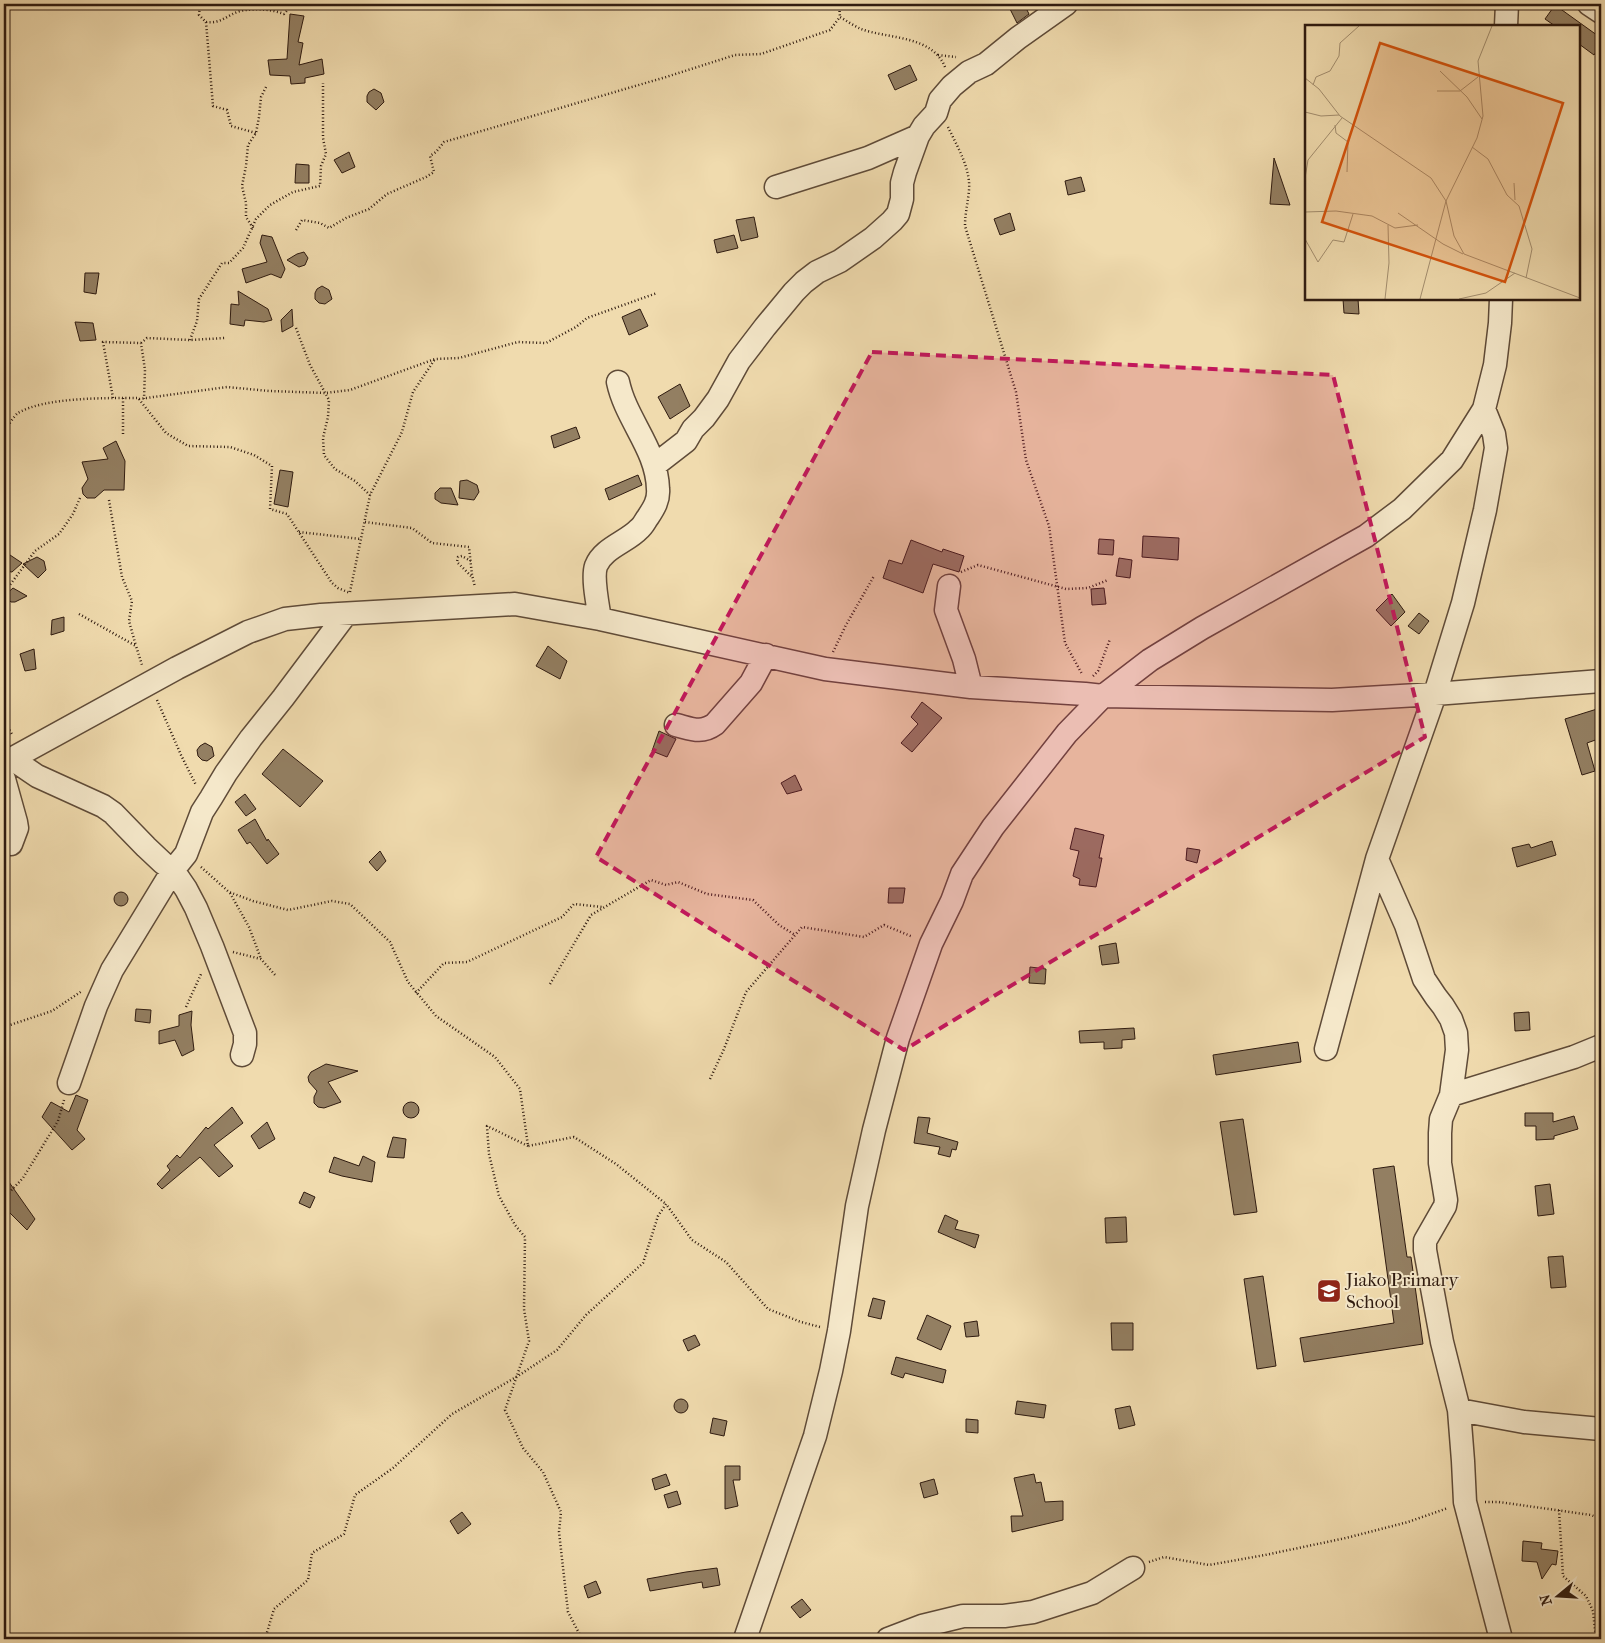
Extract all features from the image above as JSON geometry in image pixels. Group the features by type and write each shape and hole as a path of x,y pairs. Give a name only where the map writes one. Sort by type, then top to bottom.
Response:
{"street":[{"path":"656,465 686,441 692,429 704,418 718,398 739,361 794,292 817,272 847,256 873,238 898,214 902,199 902,183 918,136 936,113 940,100 952,86 969,72 986,64 1066,4"},
{"path":"1506,25 1507,4"},
{"path":"1589,4 1601,12"},
{"path":"776,187 868,158 918,136"},
{"path":"745,1639 815,1436 839,1331 857,1206 874,1130 898,1038 931,944 952,902 962,874 993,827 1067,733 1092,691 1150,660 1202,628 1366,536 1402,509 1452,460 1484,409 1495,365 1501,300"},
{"path":"600,619 595,569 599,560 639,530 655,507 658,489 656,465 622,398 618,382"},
{"path":"1326,1049 1377,859 1435,694 1463,604 1496,448 1494,434 1484,409"},
{"path":"949,586 946,610 964,659 971,687"},
{"path":"6,767 149,683 248,632 285,619 348,603 480,606 515,604 600,619 668,636 766,655 825,669 971,687 1332,700 1601,681"},
{"path":"69,1083 96,1006 112,970 180,862 202,812 226,773 283,698 348,603"},
{"path":"676,725 701,731 715,724 751,683 766,655"},
{"path":"6,767 16,822 16,828 10,844"},
{"path":"6,767 37,776 103,806 157,858 180,862"},
{"path":"1377,859 1406,925 1424,979 1451,1019 1456,1033 1457,1050 1451,1095 1440,1126 1440,1162 1446,1200 1445,1206 1425,1242 1425,1250 1442,1342 1459,1410 1465,1502 1501,1639"},
{"path":"180,862 186,889 212,946 246,1038 242,1056"},
{"path":"1451,1095 1574,1057 1601,1046"},
{"path":"1459,1410 1524,1422 1601,1430"},
{"path":"888,1639 922,1626 963,1616 1004,1616 1033,1612 1092,1593 1133,1568"}],"path":[{"path":"200,4 199,15 206,22 216,23 240,11 273,10 284,14 293,4"},
{"path":"296,230 302,220 320,223 330,228 346,218 369,209 387,194 426,177 434,172 430,156 444,142 736,54 762,54 830,30 840,17 839,4"},
{"path":"840,17 859,28 894,36 924,46 938,55 944,64 952,86"},
{"path":"206,22 213,106 226,110 231,126 256,133"},
{"path":"190,340 197,321 199,299 222,263 229,263 242,248 256,219 270,205 293,192 320,186 321,166 326,154 323,138 323,83"},
{"path":"253,228 246,217 246,203 242,186 248,146 256,133 261,97 267,85"},
{"path":"936,113 947,125 967,171 970,190 965,212 965,226 1016,392 1026,460 1049,526 1065,643 1092,691"},
{"path":"4,432 17,414 40,404 94,398 144,399 227,387 325,393 350,390 435,359 459,358 518,342 546,343 576,327 587,318 657,293"},
{"path":"296,328 310,365 329,400 328,417 323,438 324,455 335,469 355,481 370,495"},
{"path":"113,398 104,342 141,343 147,338 190,340 225,338"},
{"path":"141,343 145,370 144,399"},
{"path":"348,603 370,495 402,432 413,392 435,359"},
{"path":"123,398 123,434"},
{"path":"139,399 166,433 188,446 230,447 254,455 272,466 270,509 287,514 332,583 338,588 348,603"},
{"path":"4,592 35,551 59,534 73,514 80,498"},
{"path":"109,500 122,578 132,600 129,621 136,646 149,683 194,784 211,798"},
{"path":"364,522 412,528 432,543 469,547 472,577 480,606"},
{"path":"299,532 361,539"},
{"path":"471,561 462,556 458,557 457,562 472,577"},
{"path":"949,586 959,573 978,564 1066,589 1088,588 1108,580"},
{"path":"825,669 846,625 874,576"},
{"path":"79,614 136,646"},
{"path":"1092,691 1110,639"},
{"path":"180,862 229,892 253,901 288,910 332,901 350,904 390,942 408,982 436,1016 495,1057 520,1089 528,1146"},
{"path":"550,984 591,915 651,880 666,885 678,882 707,894 753,900 779,925 795,935"},
{"path":"229,892 249,927 261,959 276,976"},
{"path":"416,993 444,963 467,962 562,917 574,904 603,907"},
{"path":"710,1078 724,1049 746,992 802,927 864,937 884,925 931,944"},
{"path":"212,946 261,959"},
{"path":"186,1007 204,967"},
{"path":"4,1027 52,1011 82,991"},
{"path":"4,1198 23,1178 58,1121 69,1083"},
{"path":"582,1639 568,1612 559,1532 561,1512 543,1472 523,1448 505,1410 529,1341 524,1309 525,1237 515,1225 499,1196 489,1154 487,1126 528,1146 574,1137 616,1164 666,1204 692,1240 726,1262 768,1310 801,1322 839,1331"},
{"path":"264,1639 274,1609 308,1580 312,1553 344,1534 355,1495 393,1468 452,1414 518,1376 557,1350 586,1315 644,1263 658,1216 666,1204"},
{"path":"1133,1568 1164,1557 1209,1565 1266,1555 1346,1538 1408,1522 1465,1502 1499,1502 1591,1515 1601,1520"},
{"path":"1559,1510 1563,1576 1586,1596 1593,1611 1596,1639"},
{"path":"4,1572 6,1639"}],"highlighted area":[{"path":"872,352 1333,375 1425,737 904,1050 596,857"}],"building":[{"path":"1024,4 1029,14 1017,23 1009,7"},
{"path":"1555,5 1601,38 1601,45 1594,55 1580,45 1580,25 1554,25 1545,19"},
{"path":"290,14 304,16 298,42 303,43 299,65 322,59 324,74 305,78 305,83 291,84 290,76 270,75 268,60 287,59"},
{"path":"910,65 917,80 895,90 888,75"},
{"path":"374,89 381,93 384,102 376,110 367,102 369,92"},
{"path":"349,152 355,167 342,173 334,160"},
{"path":"1274,158 1290,205 1270,204"},
{"path":"296,164 309,165 309,183 295,183"},
{"path":"1081,177 1085,191 1068,195 1065,181"},
{"path":"1010,213 1015,230 1000,235 994,219"},
{"path":"754,217 758,237 741,241 736,220"},
{"path":"262,235 272,237 285,269 281,278 271,274 246,283 242,269 267,262 260,243"},
{"path":"734,235 738,248 717,253 714,240"},
{"path":"304,252 308,258 305,265 299,267 287,260 297,254"},
{"path":"85,273 99,273 96,294 84,292"},
{"path":"322,286 329,290 332,299 325,304 319,303 315,299 317,289"},
{"path":"238,291 268,309 272,320 264,322 245,320 244,326 230,324 231,304 239,305"},
{"path":"1343,300 1358,300 1359,314 1344,313"},
{"path":"292,309 293,326 282,332 281,320"},
{"path":"640,309 648,326 629,335 622,317"},
{"path":"75,322 93,323 96,340 80,341"},
{"path":"680,384 690,406 670,419 658,397"},
{"path":"576,427 580,438 554,448 551,436"},
{"path":"116,441 125,461 124,490 104,490 95,498 87,498 83,494 82,488 88,479 82,462 108,459 103,448"},
{"path":"280,470 293,472 288,507 274,504"},
{"path":"638,475 642,485 609,500 605,489"},
{"path":"467,480 477,485 479,492 474,500 459,498 460,481"},
{"path":"440,488 451,488 458,505 441,503 435,499 435,493"},
{"path":"1143,536 1179,538 1178,560 1142,557"},
{"path":"1099,539 1114,540 1113,555 1098,554"},
{"path":"911,540 942,552 943,549 964,556 959,572 933,564 923,593 883,578 889,560 902,564"},
{"path":"4,551 22,563 12,572 4,571"},
{"path":"37,557 44,561 46,570 38,578 23,564"},
{"path":"1119,558 1132,560 1130,578 1116,576"},
{"path":"13,588 27,596 11,602 4,596"},
{"path":"1104,588 1106,604 1092,605 1091,589"},
{"path":"1392,594 1405,612 1391,626 1376,610"},
{"path":"1419,613 1429,621 1419,634 1408,626"},
{"path":"64,617 64,631 51,635 52,620"},
{"path":"548,646 567,661 560,679 536,666"},
{"path":"34,649 36,669 25,671 20,654"},
{"path":"922,702 942,718 912,752 901,743 918,724 911,717"},
{"path":"1597,709 1601,725 1601,738 1587,743 1595,771 1582,775 1565,719"},
{"path":"659,731 676,739 667,757 652,751"},
{"path":"205,743 212,747 214,756 207,761 202,760 198,756 197,750"},
{"path":"283,749 323,781 300,807 262,774"},
{"path":"795,775 802,790 787,794 781,783"},
{"path":"245,794 256,809 246,816 235,802"},
{"path":"255,819 267,841 268,839 279,854 267,864 250,842 247,844 238,830"},
{"path":"1075,828 1104,835 1099,858 1102,858 1096,887 1079,885 1080,879 1073,876 1079,851 1070,849"},
{"path":"1552,841 1556,855 1517,867 1512,848 1529,844 1531,848"},
{"path":"1187,848 1200,850 1197,863 1186,860"},
{"path":"380,851 386,861 377,871 369,862"},
{"path":"889,888 905,888 903,903 888,903"},
{"path":"121,892 126,894 128,899 126,904 121,906 116,904 114,899 116,894"},
{"path":"1116,943 1119,963 1102,965 1099,946"},
{"path":"1030,967 1046,969 1045,984 1029,983"},
{"path":"136,1009 151,1010 150,1023 135,1021"},
{"path":"192,1011 191,1025 194,1050 182,1056 175,1040 159,1044 159,1031 179,1026 179,1015"},
{"path":"1529,1012 1530,1030 1515,1031 1514,1013"},
{"path":"1134,1028 1135,1039 1122,1040 1122,1048 1104,1049 1104,1042 1080,1043 1079,1031"},
{"path":"1298,1042 1301,1062 1216,1075 1213,1055"},
{"path":"326,1064 358,1071 328,1082 341,1102 324,1108 318,1107 314,1103 317,1091 309,1082 308,1077 311,1072"},
{"path":"76,1095 88,1100 77,1130 85,1139 72,1150 42,1117 51,1102 69,1112"},
{"path":"408,1102 414,1102 419,1107 417,1116 408,1118 403,1113 403,1107"},
{"path":"232,1107 243,1123 214,1145 233,1166 219,1177 200,1157 162,1189 157,1184 170,1170 167,1166 177,1155 180,1158 206,1127 208,1129"},
{"path":"1525,1113 1553,1113 1553,1122 1574,1116 1578,1129 1554,1136 1554,1139 1536,1140 1536,1126 1525,1126"},
{"path":"918,1117 930,1118 927,1133 958,1142 956,1150 952,1149 950,1157 938,1154 940,1147 914,1143"},
{"path":"1243,1119 1257,1212 1234,1215 1220,1122"},
{"path":"267,1122 275,1139 259,1149 251,1136"},
{"path":"393,1137 406,1139 404,1158 387,1157"},
{"path":"363,1156 375,1162 372,1182 329,1172 334,1157 359,1166"},
{"path":"1394,1166 1407,1257 1411,1257 1423,1344 1304,1362 1300,1338 1394,1323 1373,1169"},
{"path":"4,1175 35,1219 27,1230 4,1207"},
{"path":"1550,1184 1554,1214 1538,1216 1535,1186"},
{"path":"304,1192 315,1197 310,1208 299,1203"},
{"path":"945,1215 958,1221 955,1229 979,1235 975,1248 938,1232"},
{"path":"1126,1217 1127,1242 1106,1243 1105,1218"},
{"path":"1563,1256 1566,1287 1551,1288 1548,1257"},
{"path":"1263,1276 1276,1366 1257,1369 1244,1279"},
{"path":"873,1298 885,1301 881,1319 868,1316"},
{"path":"927,1315 951,1326 941,1350 917,1339"},
{"path":"977,1321 979,1336 966,1337 964,1323"},
{"path":"1111,1323 1133,1323 1133,1350 1112,1350"},
{"path":"695,1335 700,1345 688,1351 683,1340"},
{"path":"896,1357 946,1370 943,1383 905,1373 903,1378 891,1374"},
{"path":"678,1399 684,1399 688,1406 684,1413 678,1413 674,1409 674,1403"},
{"path":"1017,1401 1046,1405 1044,1418 1015,1414"},
{"path":"1130,1406 1135,1425 1119,1429 1115,1409"},
{"path":"713,1418 727,1421 724,1436 710,1433"},
{"path":"966,1419 978,1420 978,1433 966,1432"},
{"path":"725,1466 740,1466 740,1480 733,1480 738,1506 725,1509"},
{"path":"666,1474 670,1485 655,1490 652,1479"},
{"path":"1034,1474 1036,1483 1041,1482 1045,1502 1063,1501 1063,1520 1012,1532 1011,1516 1023,1516 1014,1478"},
{"path":"934,1479 938,1494 924,1498 920,1483"},
{"path":"677,1491 681,1504 668,1508 664,1495"},
{"path":"462,1512 471,1524 458,1534 450,1521"},
{"path":"1523,1541 1542,1543 1541,1549 1558,1551 1556,1565 1552,1564 1542,1579 1537,1562 1522,1561"},
{"path":"717,1568 720,1585 703,1588 702,1582 650,1591 647,1579 686,1572"},
{"path":"596,1581 601,1593 588,1598 584,1586"},
{"path":"802,1599 811,1610 800,1618 791,1607"}],"place":[{"name":"Jiako Primary School","path":"1329,1291"}]}
